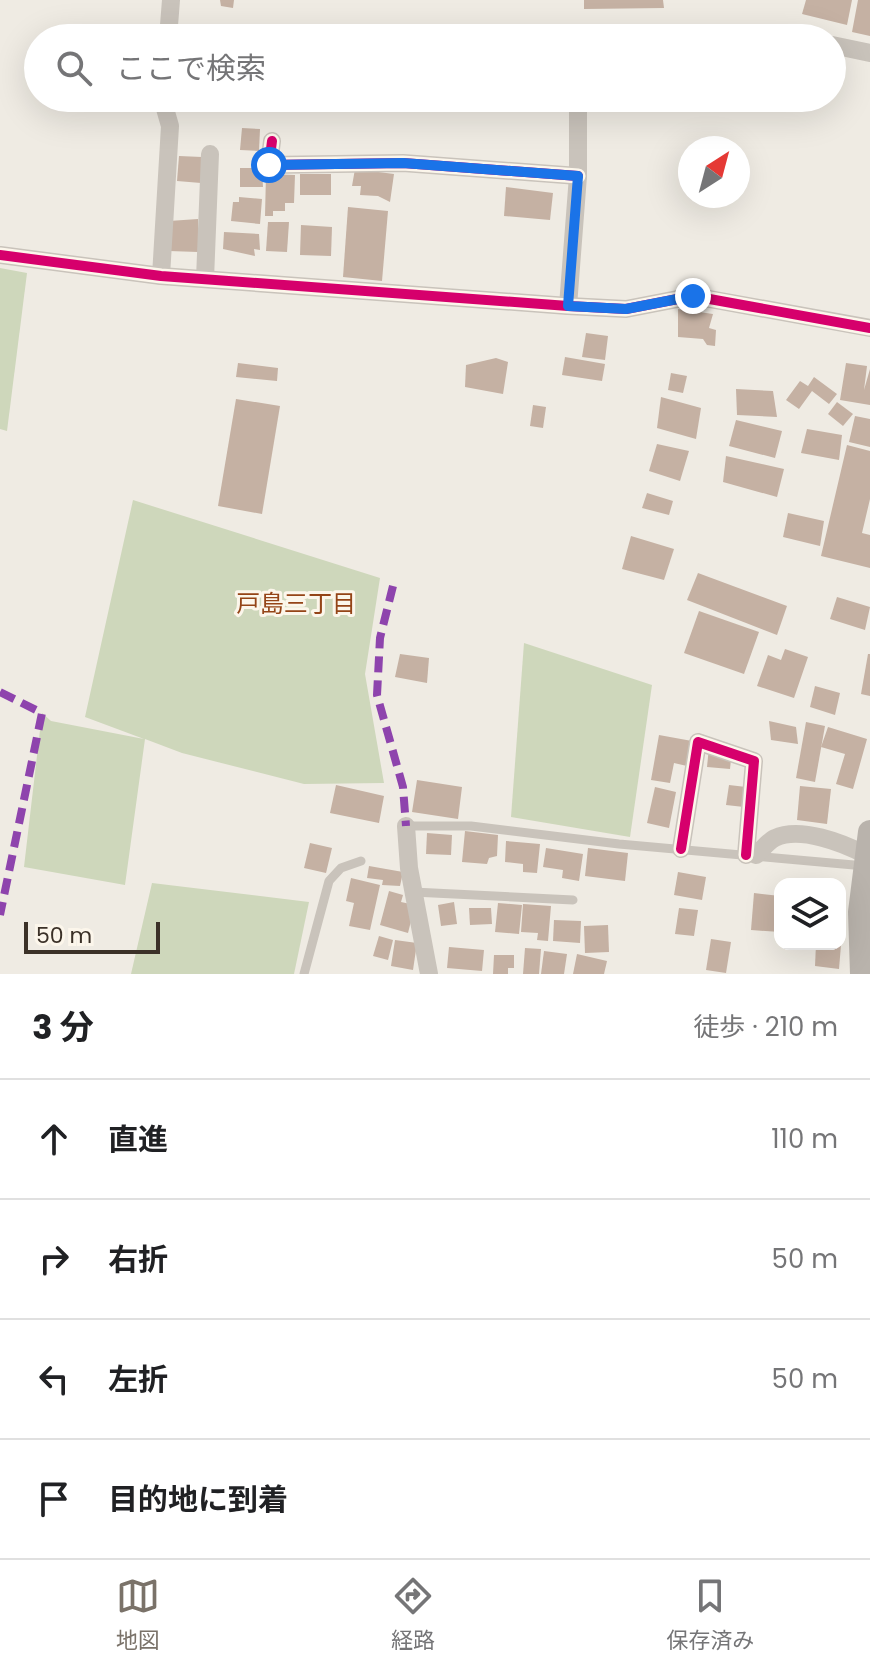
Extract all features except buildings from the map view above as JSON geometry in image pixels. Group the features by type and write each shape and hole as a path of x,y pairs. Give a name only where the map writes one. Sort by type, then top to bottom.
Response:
{"main road":[{"path":"863,960 867,851"}],"street":[{"path":"169,24 171,0"},
{"path":"846,48 870,53"},
{"path":"161,276 170,126 166,112"},
{"path":"568,306 578,176 578,112"},
{"path":"272,141 269,165 403,163 578,176"},
{"path":"205,279 210,154"},
{"path":"0,255 161,276 568,306 626,309 693,296 870,328"},
{"path":"681,849 698,742 754,761 751,855"},
{"path":"406,826 413,892 429,974"},
{"path":"751,855 773,838 784,836 840,841 867,851"}],"lane":[{"path":"406,826 471,826 751,855"},
{"path":"304,974 329,881 341,868 361,861"},
{"path":"413,892 573,900"}],"green space":[{"path":"0,268 27,273 7,431 0,429"},
{"path":"133,500 380,578 365,674 384,783 304,784 182,753 145,739 125,885 24,867 42,713 51,721 144,739 85,717"},
{"path":"524,643 652,685 630,837 511,817"},
{"path":"152,883 309,902 294,974 131,974"}],"marked path":[{"path":"393,586 380,638 377,695 403,787 406,826"},
{"path":"0,692 42,713 0,915"}],"cycle path":[{"path":"272,141 269,165 403,163 578,176"},
{"path":"0,255 161,276 568,306 626,309 693,296 870,328"},
{"path":"681,849 698,742 754,761 746,855"}],"district":[{"name":"戸島三丁目","path":"296,604"}],"route":[{"path":"269,165 403,163 578,176 568,306 626,309 693,296"}]}
